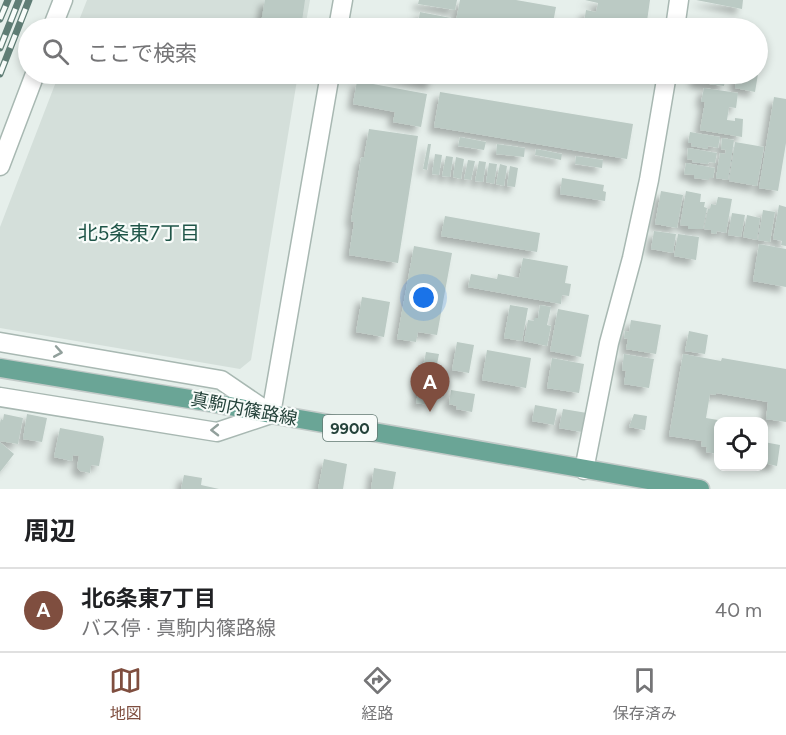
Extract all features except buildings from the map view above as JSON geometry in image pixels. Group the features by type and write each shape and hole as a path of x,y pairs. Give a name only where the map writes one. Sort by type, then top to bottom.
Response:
{"main road":[{"name":"真駒内篠路線","path":"0,368 214,403 700,489"}],"street":[{"path":"56,18 63,0"},
{"path":"340,18 343,0"},
{"path":"677,18 680,0"},
{"path":"0,166 31,84"},
{"path":"271,414 328,84"},
{"path":"584,470 609,343 650,180 665,84"},
{"path":"0,342 221,380 271,414"},
{"path":"0,397 217,432 271,414"}],"shaded area":[{"path":"87,0 310,0 307,18 80,18"},
{"path":"55,84 296,84 251,360 240,369 0,328 0,227"}],"railway":[{"path":"0,19 8,0"},
{"path":"0,48 19,0"},
{"path":"22,18 29,0"},
{"path":"0,74 18,28"}],"place":[{"name":"北6条東7丁目","path":"430,412"}],"district":[{"name":"北5条東7丁目","path":"139,233"}]}
